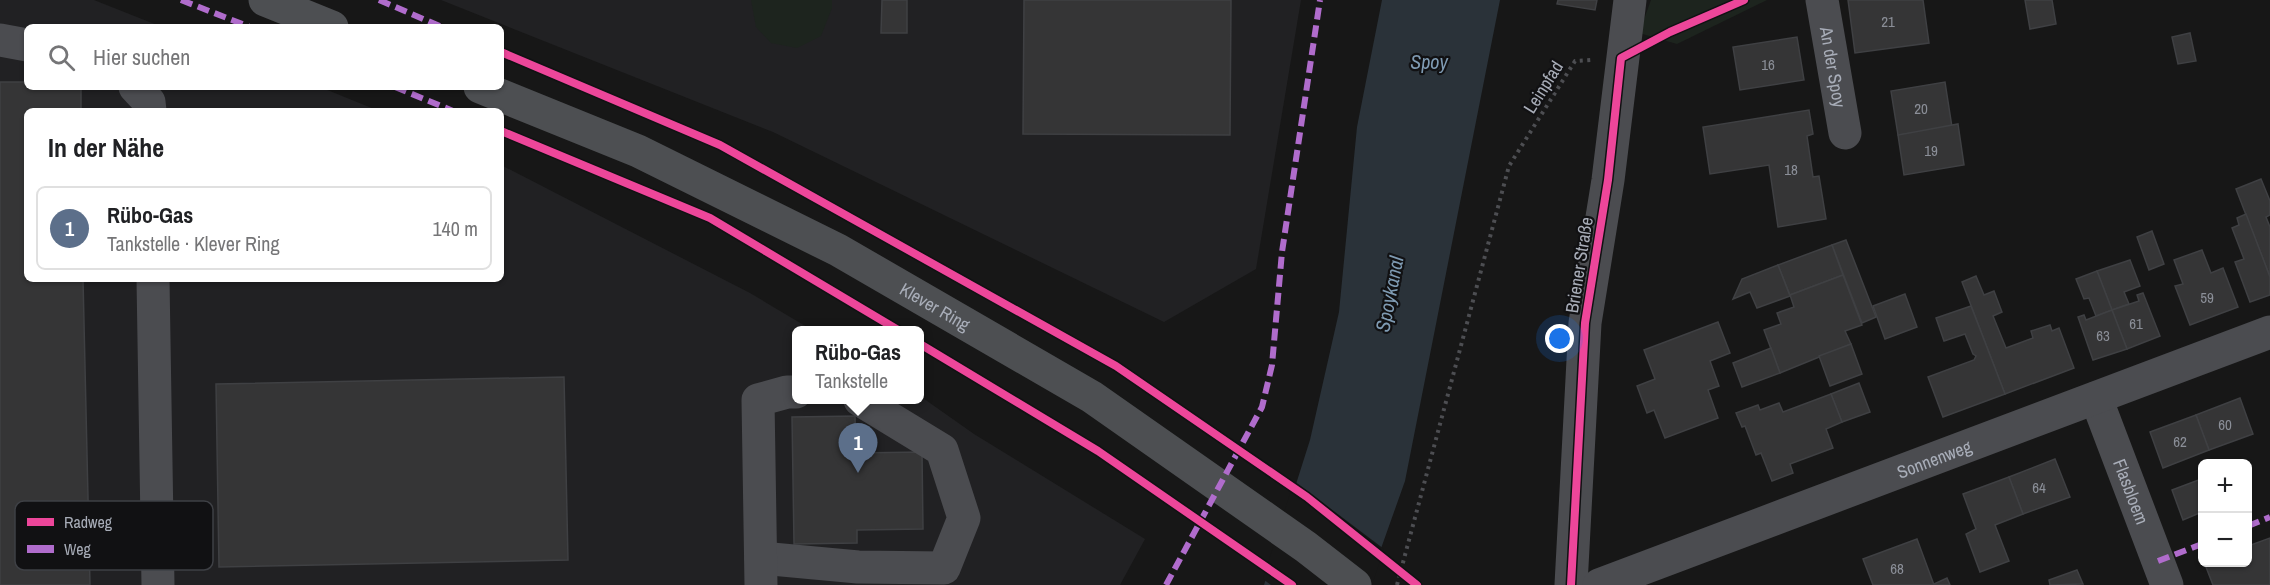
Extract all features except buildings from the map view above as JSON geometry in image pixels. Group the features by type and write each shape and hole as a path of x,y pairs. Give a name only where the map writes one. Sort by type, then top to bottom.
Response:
{"main road":[{"path":"265,0 325,24"},
{"name":"Klever Ring","path":"487,90 638,151 838,250 1092,397 1306,547 1355,585"}],"street":[{"name":"Briener Straße","path":"1571,585 1585,323 1608,180 1621,58 1630,0"},
{"name":"An der Spoy","path":"1822,0 1845,133"},
{"path":"0,40 24,44"},
{"path":"138,90 149,102 150,108"},
{"path":"153,282 157,501"},
{"name":"Sonnenweg","path":"1599,585 2270,332"},
{"path":"792,392 758,399 761,572 858,567 944,568 964,518 942,450 868,404"},
{"name":"Flasbloem","path":"2096,398 2167,585"},
{"path":"158,570 158,585"}],"shaded area":[{"path":"0,0 94,0 154,24 24,24 24,90 327,90 372,108 24,108 24,282 504,282 504,167 750,293 805,326 792,326 792,404 924,404 924,399 974,434 1145,539 1120,585 0,585"},
{"path":"441,0 1301,0 1256,269 1164,322 773,132"},
{"path":"751,0 832,0 832,8 821,36 797,48 771,43 756,27"},
{"path":"1651,0 1767,0 1677,44 1639,33"}],"water":[{"name":"Spoy","path":"1382,0 1500,0 1405,481 1368,585 1264,585 1310,440 1339,312 1357,127"}],"pier":[{"path":"1294,481 1384,549 1372,585 1271,585 1263,579"}],"marked path":[{"path":"181,0 242,24"},
{"path":"379,0 435,24"},
{"path":"1166,585 1262,407 1272,365 1282,252 1320,0"},
{"path":"402,90 446,108"},
{"path":"2252,524 2270,517"},
{"path":"2158,561 2198,546"}],"cycle path":[{"path":"1571,585 1585,323 1608,180 1621,58 1670,32 1744,0"},
{"path":"504,53 720,145 1116,366 1307,497 1417,585"},
{"path":"504,132 710,218 891,326"},
{"path":"924,346 1098,451 1292,585"}],"place":[{"name":"Rübo-Gas","path":"858,473"}],"water label":[{"name":"Spoykanal","path":"1389,294"}]}
